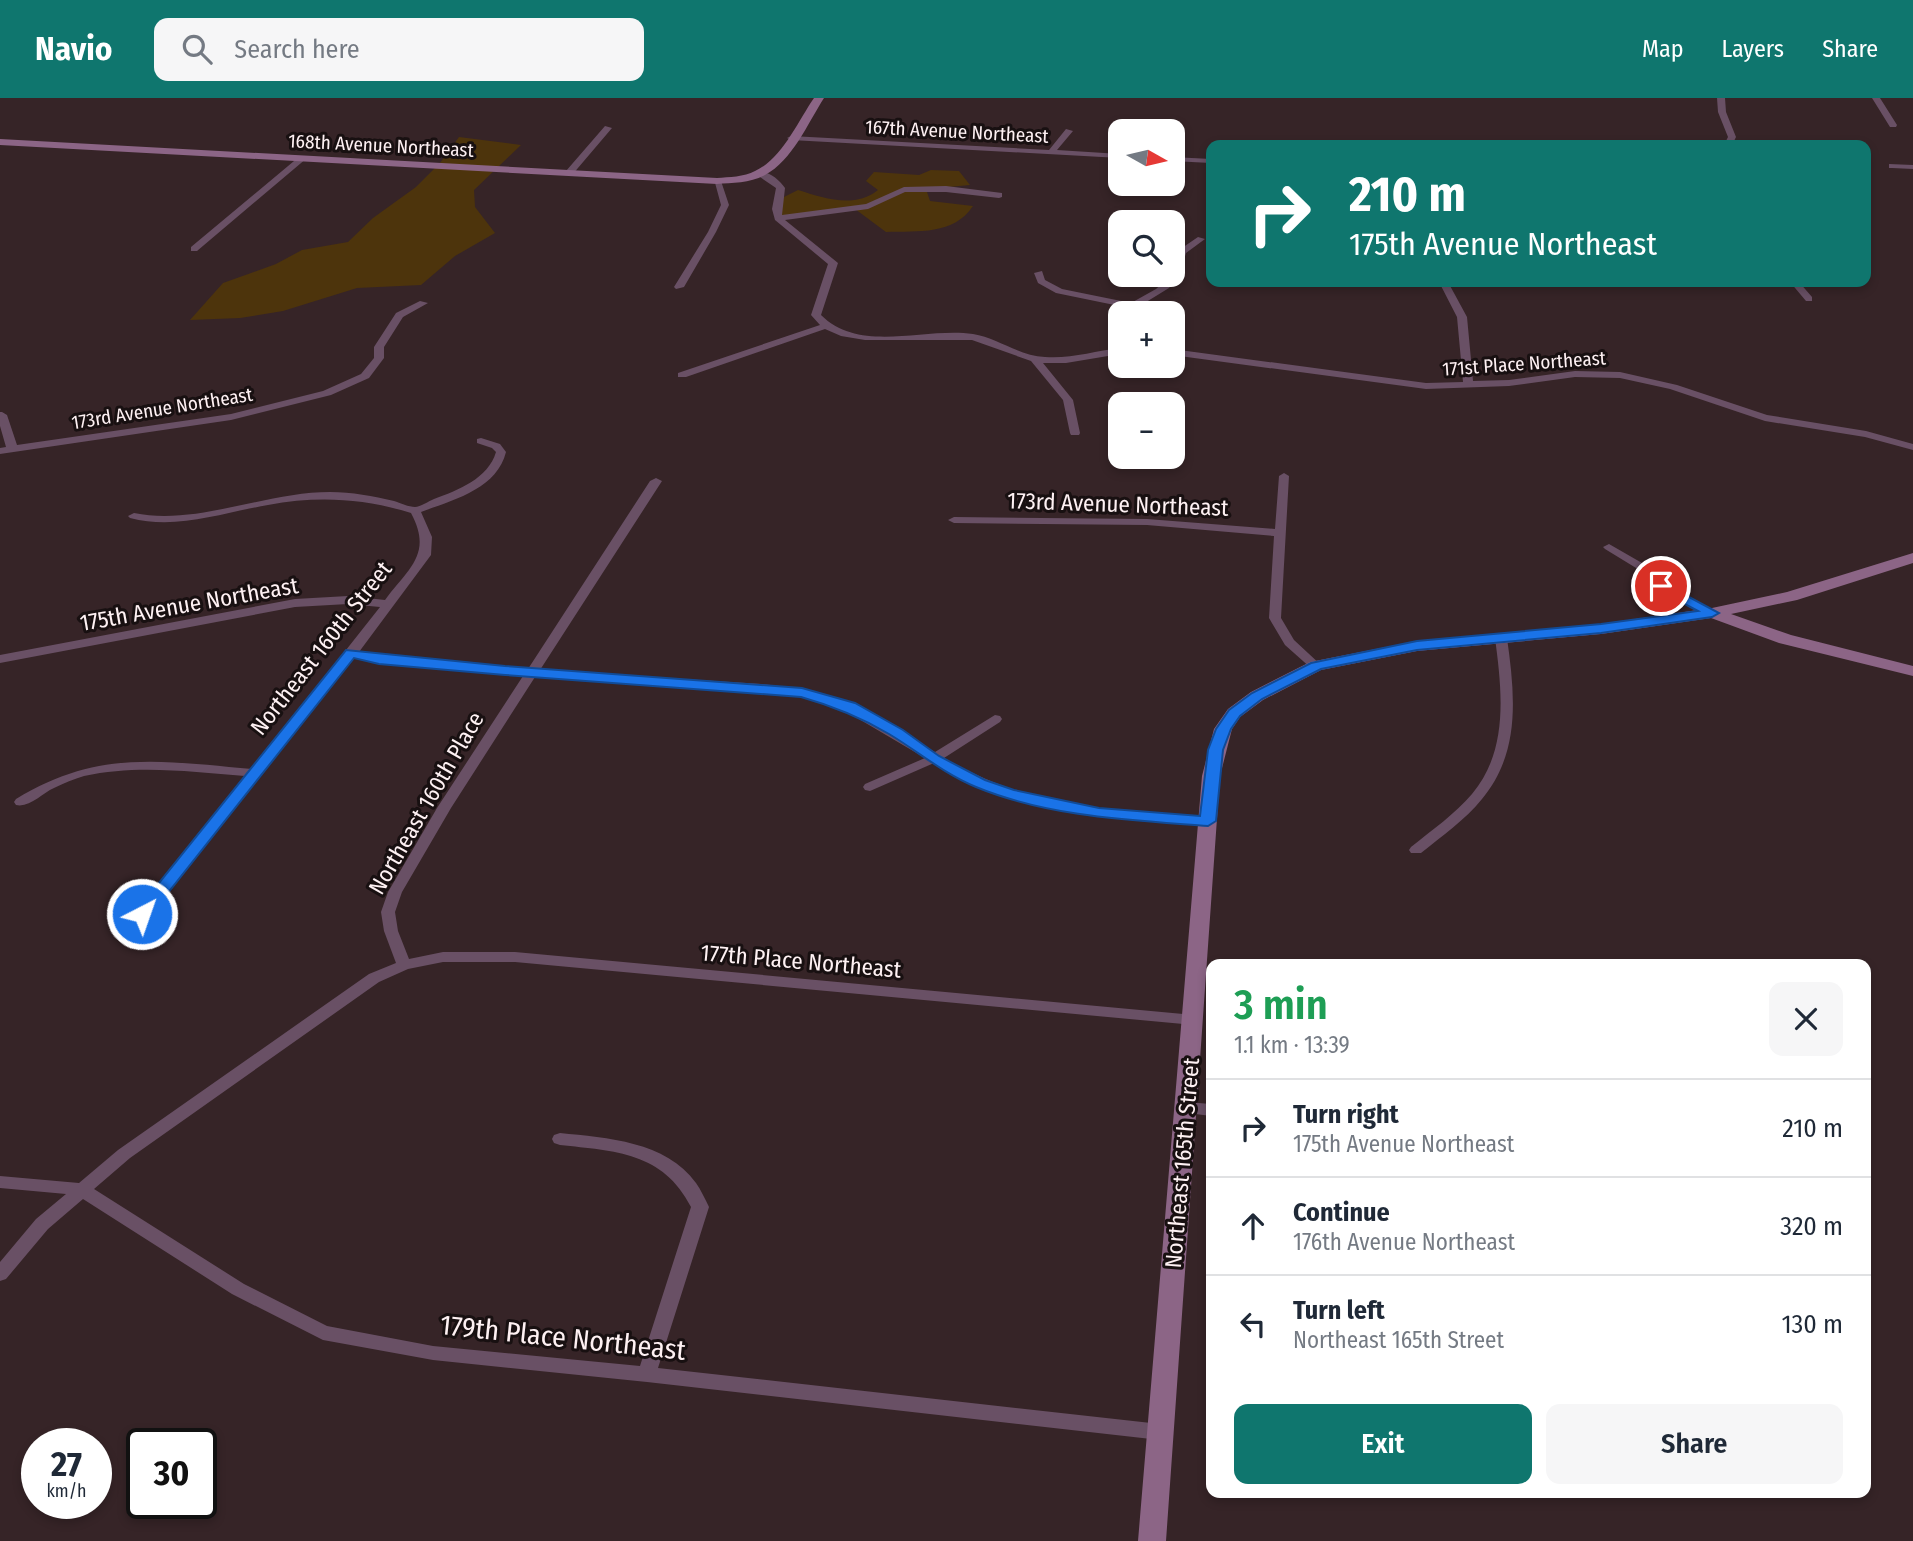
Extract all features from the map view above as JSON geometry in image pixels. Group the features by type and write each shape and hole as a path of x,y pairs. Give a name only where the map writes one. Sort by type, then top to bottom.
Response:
{"street":[{"path":"819,98 773,164 760,173 782,186 776,211 778,218 834,263 817,315 825,326"},
{"path":"1721,98 1722,112 1732,137 1730,140"},
{"path":"1876,98 1893,125"},
{"path":"569,173 608,128"},
{"path":"1052,151 1069,131"},
{"name":"167th Avenue Northeast","path":"791,138 1108,155"},
{"name":"168th Avenue Northeast","path":"0,142 717,181 760,173"},
{"path":"194,249 303,158"},
{"path":"1185,160 1206,161"},
{"path":"1892,166 1913,167"},
{"path":"679,287 725,205 717,181"},
{"path":"778,218 868,206 891,194 912,189 946,189 999,195"},
{"path":"1146,301 1172,281 1179,271 1182,252 1201,239"},
{"path":"1038,273 1041,281 1059,292 1108,303"},
{"path":"1447,287 1462,317 1468,385"},
{"path":"1798,287 1809,299"},
{"name":"173rd Avenue Northeast","path":"6,449 231,417 327,393 365,376 374,367 379,358 379,347 399,315 423,303"},
{"path":"682,374 825,326 862,337 972,337 988,340 1035,360 1049,361 1108,353"},
{"name":"171st Place Northeast","path":"1185,354 1393,382 1468,385 1575,374 1620,375 1673,387 1765,418 1866,434 1913,447"},
{"path":"1035,360 1068,400 1075,422 1075,433"},
{"path":"2,415 6,449"},
{"path":"134,516 148,520 172,521 252,505 334,495 380,499 415,511 477,483 494,472 501,461 502,453 496,446 481,441"},
{"path":"1284,476 1275,618 1289,642 1316,666"},
{"name":"Northeast 160th Place","path":"404,965 391,932 388,912 395,892 444,808 656,481"},
{"name":"Northeast 160th Street","path":"142,914 351,653 425,555 429,542 427,532 415,511"},
{"name":"173rd Avenue Northeast","path":"954,520 1147,522 1280,533"},
{"path":"1609,547 1645,569 1661,586 1712,613 1785,639 1913,671"},
{"name":"Northeast 165th Street","path":"1152,1541 1215,750 1223,729 1234,713 1257,696 1316,666 1417,646 1612,627 1712,613 1791,596 1913,558"},
{"name":"175th Avenue Northeast","path":"0,659 295,603 348,600 386,604"},
{"path":"1416,850 1479,795 1499,763 1507,736 1508,686 1501,638"},
{"path":"351,653 379,659 530,673 802,693 849,706 897,733 933,759 980,783 1046,803 1099,813 1208,821"},
{"path":"870,787 933,759 995,719"},
{"path":"21,802 44,784 69,774 117,765 254,774"},
{"name":"177th Place Northeast","path":"404,965 452,956 515,957 1194,1020"},
{"path":"0,1274 42,1224 124,1154 373,978 404,965"},
{"path":"1186,1108 1206,1110"},
{"path":"560,1139 616,1145 657,1158 679,1172 693,1188 701,1207 647,1374"},
{"name":"179th Place Northeast","path":"0,1182 81,1189 238,1289 323,1333 433,1353 647,1374 1160,1432"}],"shaded area":[{"path":"459,137 521,145 474,190 475,207 495,233 455,256 421,285 357,288 283,311 240,318 190,320 223,283 276,264 302,250 348,242 373,218 416,187 440,163"},
{"path":"931,170 959,171 970,185 926,189 930,201 973,206 956,222 946,227 886,232 855,209 778,218 780,199 798,190 839,200 859,199 878,190 866,181 874,172 919,175"}],"route":[{"path":"142,914 158,898 351,653 379,659 505,671 802,693 849,706 897,733 933,759 980,783 1010,794 1099,813 1208,821 1215,750 1223,729 1234,713 1257,696 1316,666 1362,656 1417,646 1601,629 1712,613 1661,586"}]}
